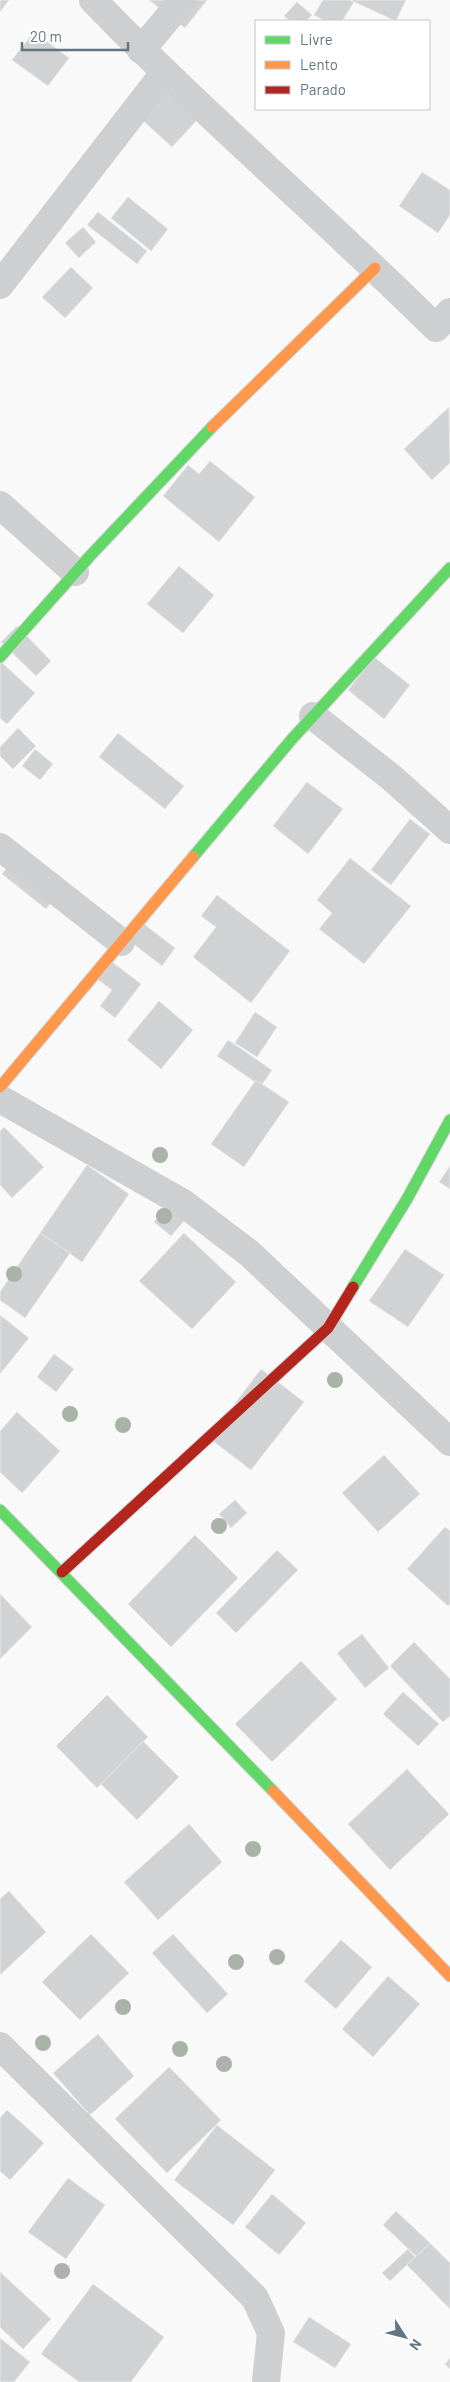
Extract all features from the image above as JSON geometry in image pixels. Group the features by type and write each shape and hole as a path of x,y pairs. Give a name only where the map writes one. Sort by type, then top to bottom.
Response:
{"street":[{"path":"94,0 164,73 376,268 445,328"},
{"path":"142,50 183,0"},
{"path":"0,285 164,73"},
{"path":"0,657 161,478 265,373 376,268"},
{"path":"0,505 75,572"},
{"path":"0,1087 313,716 450,568"},
{"path":"313,716 392,778 450,830"},
{"path":"0,847 121,942"},
{"path":"0,1099 183,1203 249,1253 450,1442"},
{"path":"62,1572 328,1328 407,1199 450,1120"},
{"path":"0,1510 62,1572 450,1976"},
{"path":"0,2046 256,2298 271,2333 266,2382"}],"building":[{"path":"0,0 9,0 0,12"},
{"path":"149,0 207,0 185,28"},
{"path":"323,0 350,0 354,2 343,20 323,20 314,15"},
{"path":"350,0 406,0 396,20"},
{"path":"297,2 312,15 307,20 289,20 284,16"},
{"path":"34,32 69,58 48,86 12,60"},
{"path":"166,92 197,120 172,147 141,119"},
{"path":"422,172 450,190 450,215 438,233 399,206"},
{"path":"128,197 168,229 151,251 111,218"},
{"path":"98,212 147,251 137,264 87,225"},
{"path":"83,227 96,242 79,258 65,243"},
{"path":"71,267 93,288 65,318 42,297"},
{"path":"449,407 450,463 432,480 404,449"},
{"path":"210,461 255,497 219,542 163,496 188,465 199,474"},
{"path":"179,566 214,595 183,633 147,604"},
{"path":"17,626 51,661 36,676 1,642"},
{"path":"374,657 410,685 384,719 348,690"},
{"path":"0,661 35,693 7,724 0,718"},
{"path":"18,728 36,746 13,769 0,756 0,747"},
{"path":"118,733 184,786 165,809 99,757"},
{"path":"35,749 53,764 40,780 22,766"},
{"path":"307,782 343,809 308,854 273,826"},
{"path":"410,819 430,834 391,885 371,870"},
{"path":"15,857 59,892 46,909 2,874"},
{"path":"350,858 411,906 364,964 319,929 332,913 317,900"},
{"path":"217,895 290,951 251,1003 193,957 216,927 201,916"},
{"path":"136,918 175,948 162,966 122,935"},
{"path":"103,955 141,984 115,1018 100,1006 112,990 89,973"},
{"path":"159,1001 193,1030 161,1069 127,1040"},
{"path":"255,1012 277,1027 257,1057 235,1043"},
{"path":"228,1040 272,1070 261,1086 217,1056"},
{"path":"256,1080 289,1102 244,1167 211,1144"},
{"path":"4,1127 44,1167 12,1198 0,1185 0,1131"},
{"path":"87,1165 129,1194 82,1262 40,1233"},
{"path":"450,1166 450,1189 439,1182"},
{"path":"169,1205 185,1220 171,1236 154,1222"},
{"path":"40,1233 70,1253 25,1318 0,1300 0,1292"},
{"path":"184,1233 236,1282 192,1329 139,1281"},
{"path":"405,1249 444,1275 408,1327 369,1301"},
{"path":"0,1315 29,1338 0,1374"},
{"path":"54,1354 74,1369 56,1392 37,1377"},
{"path":"261,1369 304,1402 251,1470 209,1438"},
{"path":"17,1412 60,1451 22,1493 0,1472 0,1431"},
{"path":"384,1455 420,1494 378,1532 342,1493"},
{"path":"235,1500 247,1513 231,1528 219,1514"},
{"path":"445,1527 450,1531 450,1604 448,1606 407,1569"},
{"path":"195,1535 238,1578 171,1647 128,1604"},
{"path":"277,1550 298,1570 236,1633 216,1613"},
{"path":"0,1594 32,1627 0,1659"},
{"path":"362,1634 389,1668 365,1688 337,1653"},
{"path":"414,1642 450,1679 450,1716 443,1722 390,1666"},
{"path":"301,1661 337,1699 272,1762 235,1724"},
{"path":"403,1692 439,1724 418,1746 383,1714"},
{"path":"107,1695 148,1737 97,1788 56,1746"},
{"path":"143,1741 179,1777 137,1820 101,1784"},
{"path":"407,1769 449,1814 390,1870 348,1824"},
{"path":"189,1824 222,1862 158,1920 124,1882"},
{"path":"9,1891 46,1932 0,1975 0,1899"},
{"path":"91,1934 129,1973 80,2020 42,1982"},
{"path":"173,1934 228,1994 207,2013 152,1953"},
{"path":"341,1940 372,1967 336,2009 304,1981"},
{"path":"388,1976 420,2004 373,2057 342,2029"},
{"path":"98,2034 134,2076 90,2115 53,2073"},
{"path":"169,2067 221,2120 167,2173 115,2119"},
{"path":"7,2110 44,2143 10,2180 0,2171 0,2118"},
{"path":"217,2125 275,2170 233,2225 174,2180"},
{"path":"68,2178 105,2205 66,2259 28,2232"},
{"path":"272,2194 306,2223 279,2255 245,2227"},
{"path":"396,2211 430,2243 417,2257 383,2225"},
{"path":"430,2243 450,2263 450,2309 407,2265"},
{"path":"408,2249 415,2257 390,2281 382,2273"},
{"path":"0,2272 51,2319 23,2349 0,2327"},
{"path":"93,2284 164,2337 131,2382 79,2382 41,2354"},
{"path":"309,2317 351,2344 335,2368 293,2342"},
{"path":"0,2338 30,2362 14,2382 0,2382"},
{"path":"450,2358 450,2369 445,2364"}],"traffic: fast":[{"path":"0,657 90,556 212,427"},
{"path":"193,857 292,739 450,568"},
{"path":"353,1287 407,1199 450,1120"},
{"path":"0,1510 273,1791"}],"traffic: slow":[{"path":"212,427 375,268"},
{"path":"0,1087 193,857"},
{"path":"273,1791 450,1976"}],"traffic: jam":[{"path":"62,1572 328,1328 353,1287"}]}
